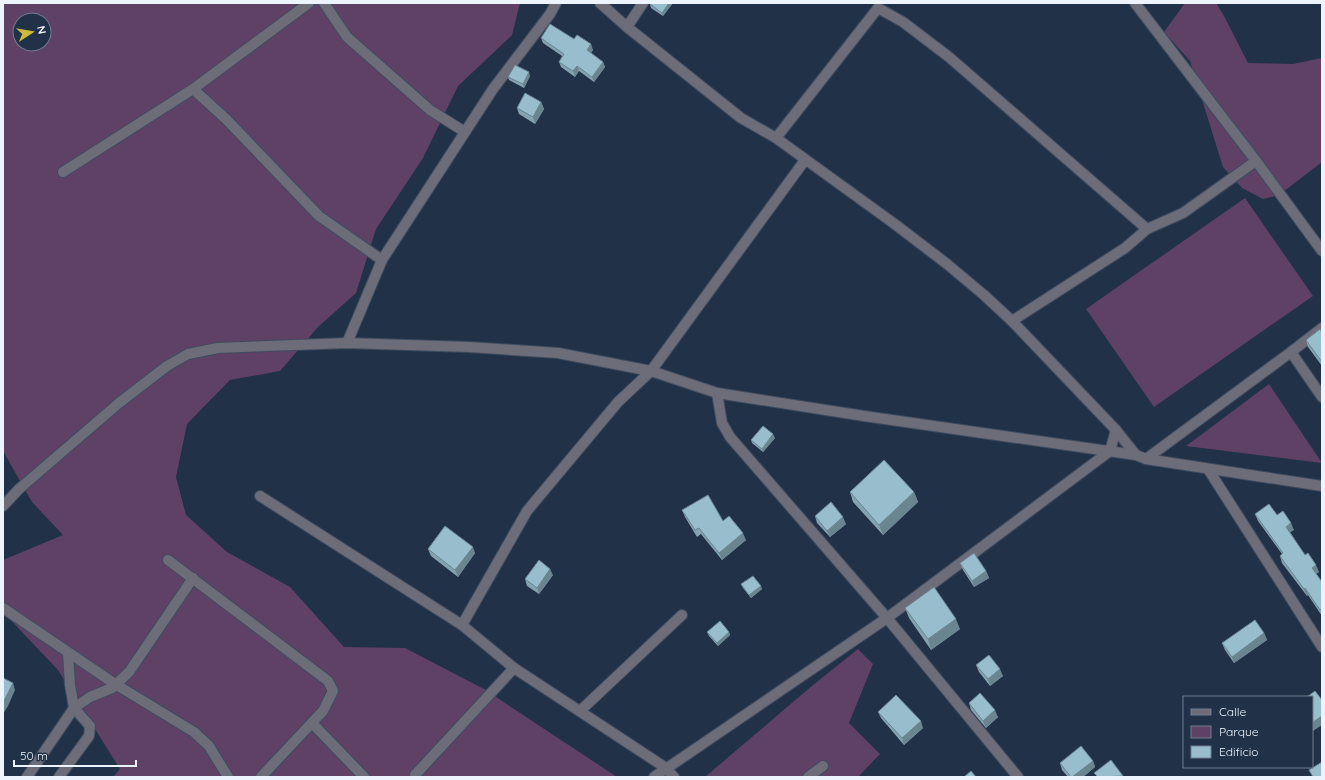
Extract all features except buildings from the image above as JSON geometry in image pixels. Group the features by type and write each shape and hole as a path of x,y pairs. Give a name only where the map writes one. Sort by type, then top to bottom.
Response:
{"street":[{"path":"63,172 193,89 308,3"},
{"path":"324,3 347,37 430,110 465,132"},
{"path":"347,343 382,260 493,90 550,14 556,3"},
{"path":"600,3 627,27 741,118 776,138 896,225 947,264 984,295 1012,321 1116,430 1136,455"},
{"path":"627,27 643,3"},
{"path":"1135,3 1256,161 1322,251"},
{"path":"776,138 880,6 949,57 1147,229"},
{"path":"193,89 226,119 319,216 382,260"},
{"path":"462,625 527,511 618,402 651,371 805,160"},
{"path":"1012,321 1125,248 1147,229 1183,213 1256,161"},
{"path":"1146,459 1322,328"},
{"path":"3,506 19,489 119,403 166,366 188,354 218,348 347,343 469,347 558,353 651,371 718,393 864,416 1136,455 1146,459 1322,486"},
{"path":"1291,352 1322,397"},
{"path":"718,393 722,423 730,437 887,618 1018,777"},
{"path":"654,777 887,618 1110,451 1116,430"},
{"path":"1208,469 1322,647"},
{"path":"260,496 462,625 514,668 666,768 674,777"},
{"path":"168,560 328,681 333,690 323,711 261,777"},
{"path":"27,777 74,708 90,697 112,688 129,672 193,578"},
{"path":"3,608 116,684 194,732 209,746 228,777"},
{"path":"580,711 682,615"},
{"path":"59,777 89,736 90,726 74,708 70,685 68,652"},
{"path":"415,774 514,668"},
{"path":"312,723 364,777"},
{"path":"808,777 823,766"}],"green space":[{"path":"3,3 520,3 512,35 458,86 423,158 376,229 356,293 318,327 280,371 230,380 187,424 176,477 186,515 227,552 290,587 344,647 405,648 484,689 617,777 113,777 120,769 58,670 3,612 3,560 63,535 32,502 3,451"},
{"path":"1185,3 1216,3 1248,63 1293,64 1322,58 1322,162 1279,195 1263,199 1242,188 1223,167 1190,61 1164,32"},
{"path":"1245,198 1313,296 1154,407 1086,309"},
{"path":"1269,384 1322,463 1186,446"},
{"path":"858,649 873,664 849,723 880,754 859,777 705,777 813,685"}]}
